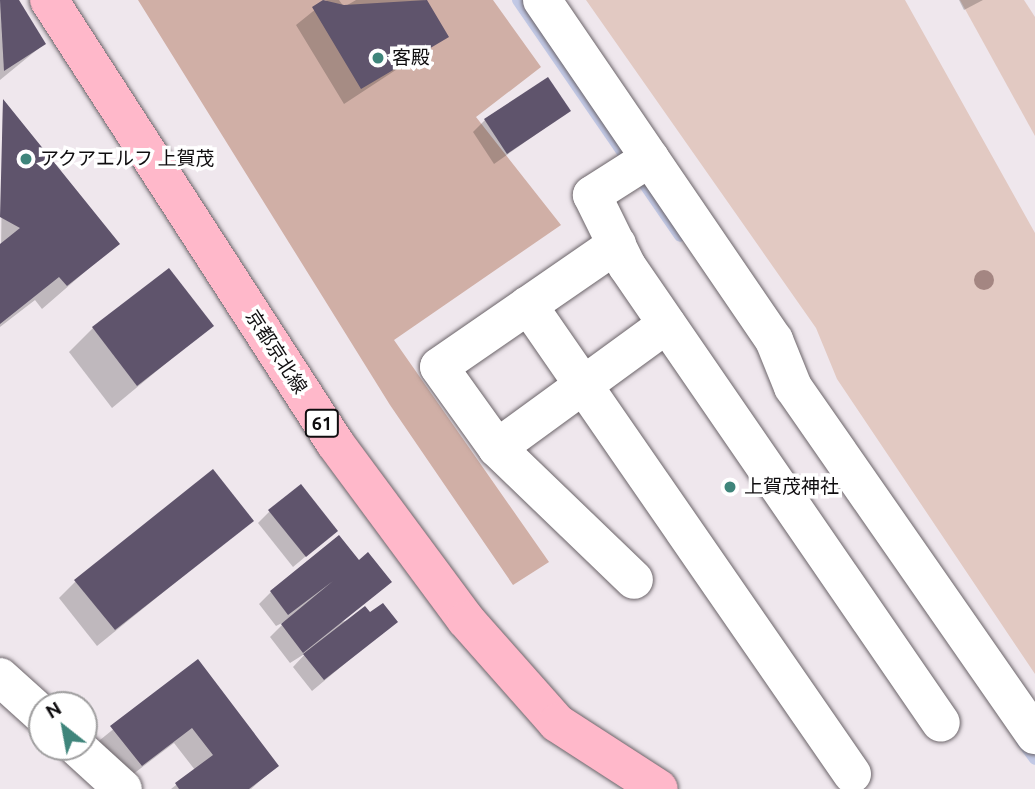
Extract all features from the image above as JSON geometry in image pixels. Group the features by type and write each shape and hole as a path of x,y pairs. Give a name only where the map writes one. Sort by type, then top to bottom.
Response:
{"main road":[{"name":"京都京北線","path":"49,0 335,443 466,620 557,723 659,789"}],"street":[{"path":"542,0 774,340 793,387 1035,735"},
{"path":"650,158 592,195 617,244 667,324 941,723"},
{"path":"617,244 439,367 497,448 634,580"},
{"path":"528,306 852,774"},
{"path":"497,448 667,324"},
{"path":"0,677 28,703"},
{"path":"91,761 122,789"}],"shaded area":[{"path":"138,0 493,0 541,67 476,117 561,225 394,340 549,562 513,585 390,405"},
{"path":"586,0 905,0 1035,233 1035,674 837,379 816,328"},
{"path":"960,0 1024,0 1035,17 1035,136"}],"building":[{"path":"0,0 19,0 46,44 4,71"},
{"name":"客殿","path":"323,0 344,5 427,0 449,37 361,89 312,7"},
{"path":"548,77 571,111 507,154 484,119"},
{"name":"アクアエルフ 上賀茂","path":"3,99 120,244 67,286 59,277 0,324 0,244 20,228 0,217"},
{"path":"169,268 214,326 137,386 92,327"},
{"path":"213,469 254,521 115,630 74,580"},
{"path":"301,484 338,531 306,557 268,510"},
{"path":"339,535 359,560 368,552 392,582 303,653 281,624 333,581 288,615 270,591"},
{"path":"383,603 398,622 324,680 303,654 365,606 370,612"},
{"path":"198,659 279,766 249,789 179,789 175,783 213,755 192,728 142,766 110,726"}],"waterway":[{"path":"518,0 680,236"},
{"path":"1022,741 1035,759"}],"place":[{"name":"客殿","path":"378,58"},
{"name":"アクアエルフ 上賀茂","path":"26,159"},
{"name":"上賀茂神社","path":"730,487"}]}
